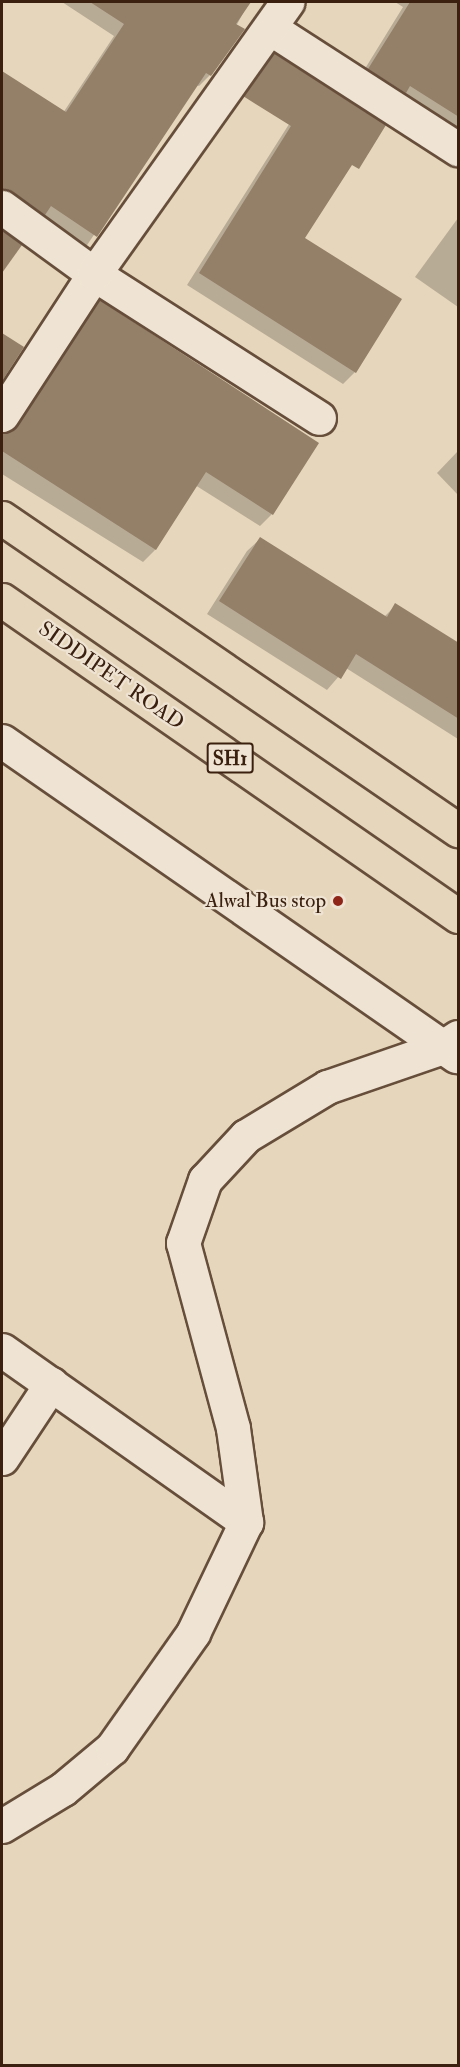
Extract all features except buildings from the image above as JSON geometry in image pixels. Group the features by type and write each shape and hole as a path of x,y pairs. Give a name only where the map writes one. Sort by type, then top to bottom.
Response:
{"main road":[{"path":"2,518 459,830"},
{"name":"SIDDIPET ROAD","path":"2,600 459,916"}],"street":[{"path":"2,415 94,274 288,2"},
{"path":"270,28 459,149"},
{"path":"2,207 94,274 319,418"},
{"path":"2,741 454,1048"},
{"path":"2,1826 63,1789 112,1748 193,1632 246,1521 233,1428 183,1243 206,1180 246,1136 327,1087 454,1048"},
{"path":"2,1350 246,1521"},
{"path":"2,1458 51,1384"}],"place":[{"name":"Alwal Bus stop","path":"338,901"}]}
